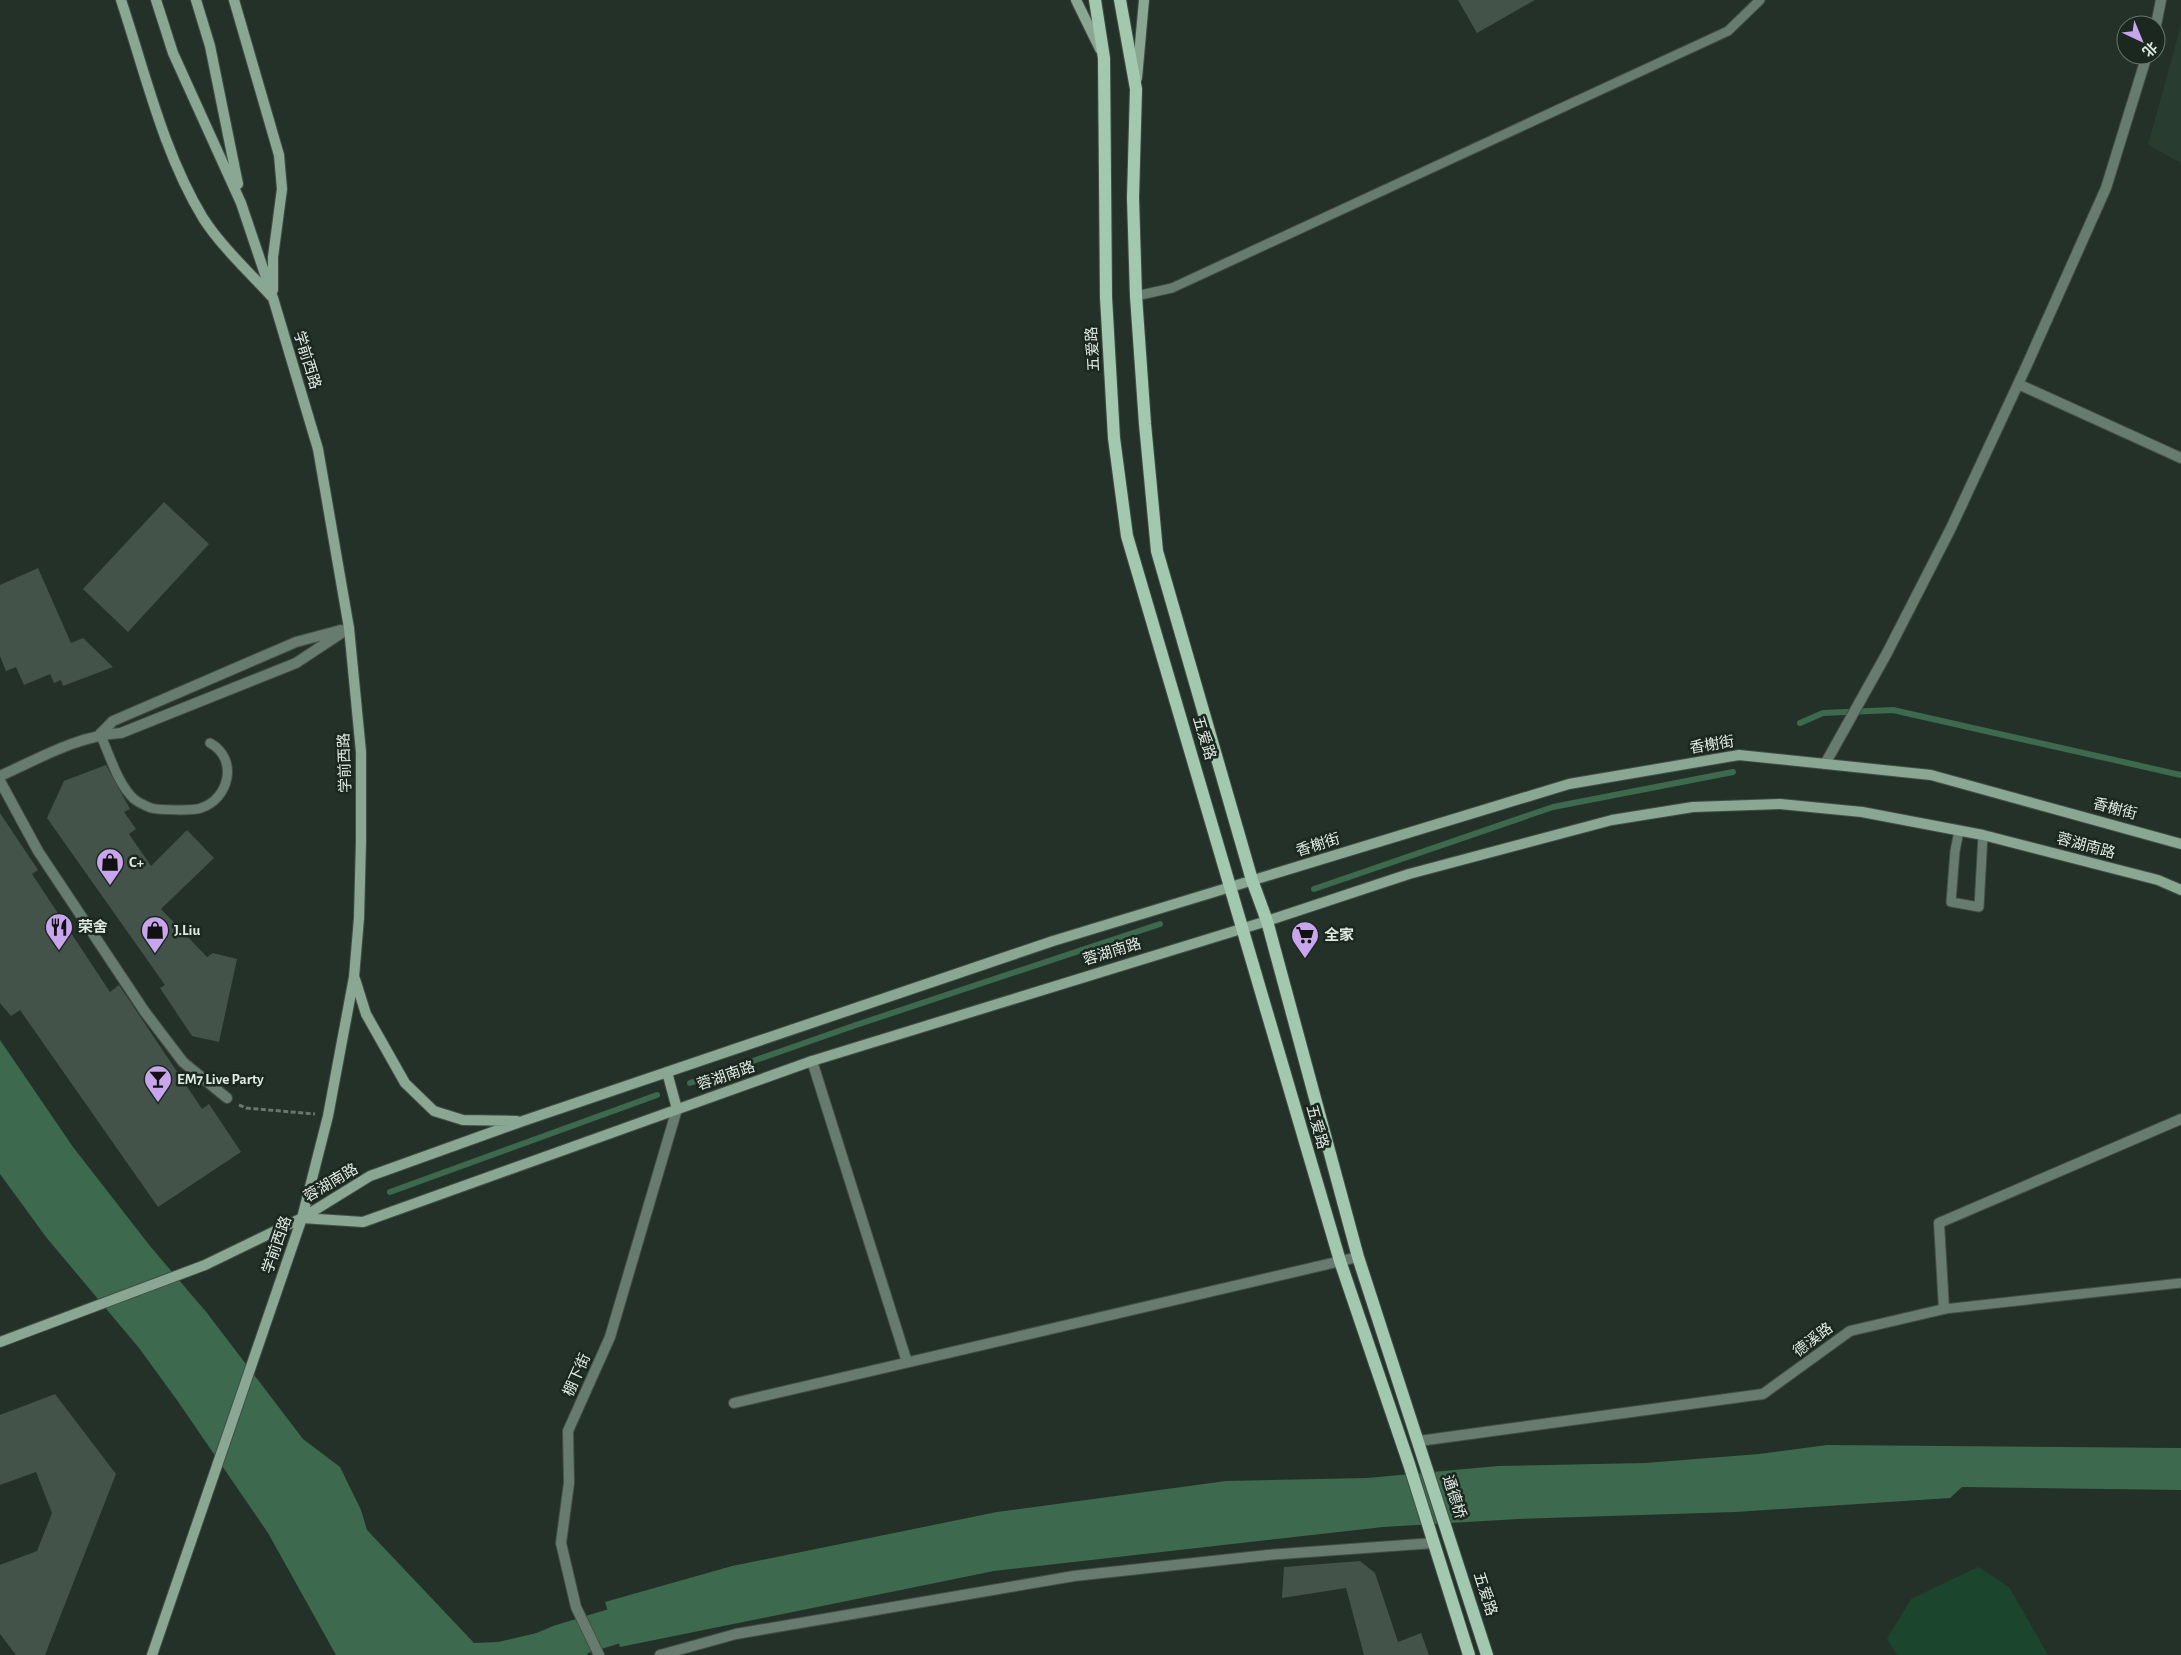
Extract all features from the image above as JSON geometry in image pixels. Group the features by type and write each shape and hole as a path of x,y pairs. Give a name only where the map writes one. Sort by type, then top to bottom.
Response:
{"main road":[{"path":"121,0 167,141 188,191 204,219 273,298"},
{"path":"156,0 173,54 241,203"},
{"path":"196,0 210,46 241,203"},
{"path":"234,0 279,155 282,189 273,257 273,298"},
{"path":"1076,0 1104,58"},
{"name":"五爱路","path":"1095,0 1104,58 1106,296 1114,438 1127,536 1340,1261 1434,1543"},
{"name":"五爱路","path":"1120,0 1136,89 1133,198 1136,296 1145,424 1157,551 1252,880 1267,921 1358,1257 1426,1461"},
{"path":"1136,89 1144,0"},
{"name":"学前西路","path":"152,1655 302,1218 328,1116 354,977 359,918 361,752 349,628 318,449 273,298 241,203"},
{"name":"香榭街","path":"1252,880 1569,784 1740,755 1931,775 2181,844"},
{"name":"蓉湖南路","path":"302,1218 363,1222 812,1061 1267,921 1418,871 1612,820 1693,807 1780,804 1862,812 1983,835 2158,880 2181,890"},
{"name":"蓉湖南路","path":"302,1218 370,1176 523,1121 871,1001 1230,885 1252,880"},
{"path":"354,977 366,1014 406,1083 434,1111 463,1120 523,1121"},
{"path":"667,1072 677,1108"},
{"path":"0,1342 205,1265 302,1218"},
{"name":"通德桥","path":"1426,1461 1451,1542"},
{"name":"五爱路","path":"1451,1542 1487,1655"},
{"path":"1434,1543 1469,1655"}],"street":[{"path":"2158,15 2161,0"},
{"path":"1825,764 1951,528 2018,384 2106,188 2144,65"},
{"path":"2018,384 2181,458"},
{"path":"100,734 113,721 296,642 349,628"},
{"path":"0,776 100,734 121,733 296,663 349,628"},
{"path":"0,781 38,851 145,1012 183,1062 227,1098"},
{"path":"812,1061 906,1362"},
{"name":"棚下街","path":"598,1655 576,1606 561,1543 569,1483 568,1431 610,1337 677,1108"},
{"path":"1944,1309 1939,1223 2181,1119"},
{"path":"734,1403 1358,1257"},
{"name":"德溪路","path":"1419,1441 1763,1394 1850,1331 1944,1309"},
{"path":"660,1655 736,1634 1074,1576 1268,1555 1434,1543"}],"lane":[{"path":"1136,296 1172,288 1728,31 1760,0"},
{"path":"100,734 124,786 135,800 152,808 201,808 219,796 227,779 227,760 221,749 210,743"},
{"path":"1959,830 1955,851 1951,902 1979,907 1983,835"},
{"path":"1944,1309 2181,1283"}],"path":[{"path":"246,1108 328,1116"}],"shaded area":[{"path":"2181,25 2181,163 2148,145"},
{"path":"0,1040 73,1147 150,1246 207,1313 303,1439 340,1467 361,1510 367,1530 474,1643 498,1642 575,1624 588,1655 336,1655 268,1533 179,1403 139,1348 46,1237 0,1174"},
{"path":"1827,1445 2181,1448 2181,1490 1962,1487 1950,1498 1735,1512 1518,1519 1383,1527 994,1571 620,1647 605,1602 732,1566 997,1512 1226,1481 1367,1478 1498,1466 1645,1463 1759,1454"},
{"path":"1978,1567 2009,1587 2048,1655 1897,1655 1887,1639 1911,1599"}],"building":[{"path":"1458,0 1535,0 1477,33"},
{"path":"164,502 209,544 128,632 83,589"},
{"path":"38,568 71,643 83,638 113,667 63,686 61,680 54,683 50,674 24,685 16,667 6,671 0,656 0,585"},
{"path":"106,765 130,809 124,812 136,829 129,834 151,866 187,830 214,858 161,909 207,957 213,953 237,959 219,1042 192,1036 160,988 165,985 47,818 64,781"},
{"path":"0,813 38,870 32,874 110,992 119,985 202,1109 209,1104 241,1152 158,1207 20,1010 11,1016 0,1003"},
{"path":"55,1394 116,1474 45,1655 16,1655 0,1634 0,1565 37,1551 52,1513 36,1472 0,1485 0,1415"},
{"path":"1360,1561 1375,1573 1398,1642 1421,1633 1429,1655 1364,1655 1346,1588 1282,1598 1284,1567"}],"waterway":[{"path":"1800,723 1823,713 1893,710 2181,775"},
{"path":"1314,889 1553,807 1733,772"},
{"path":"690,1083 856,1025 1160,924"},
{"path":"390,1192 657,1095"},
{"path":"531,1655 559,1643 661,1612"}],"place":[{"name":"C+","path":"110,886"},
{"name":"荣舍","path":"59,951"},
{"name":"J.Liu","path":"155,954"},
{"name":"全家","path":"1305,959"},
{"name":"EM7 Live Party","path":"158,1103"}]}
